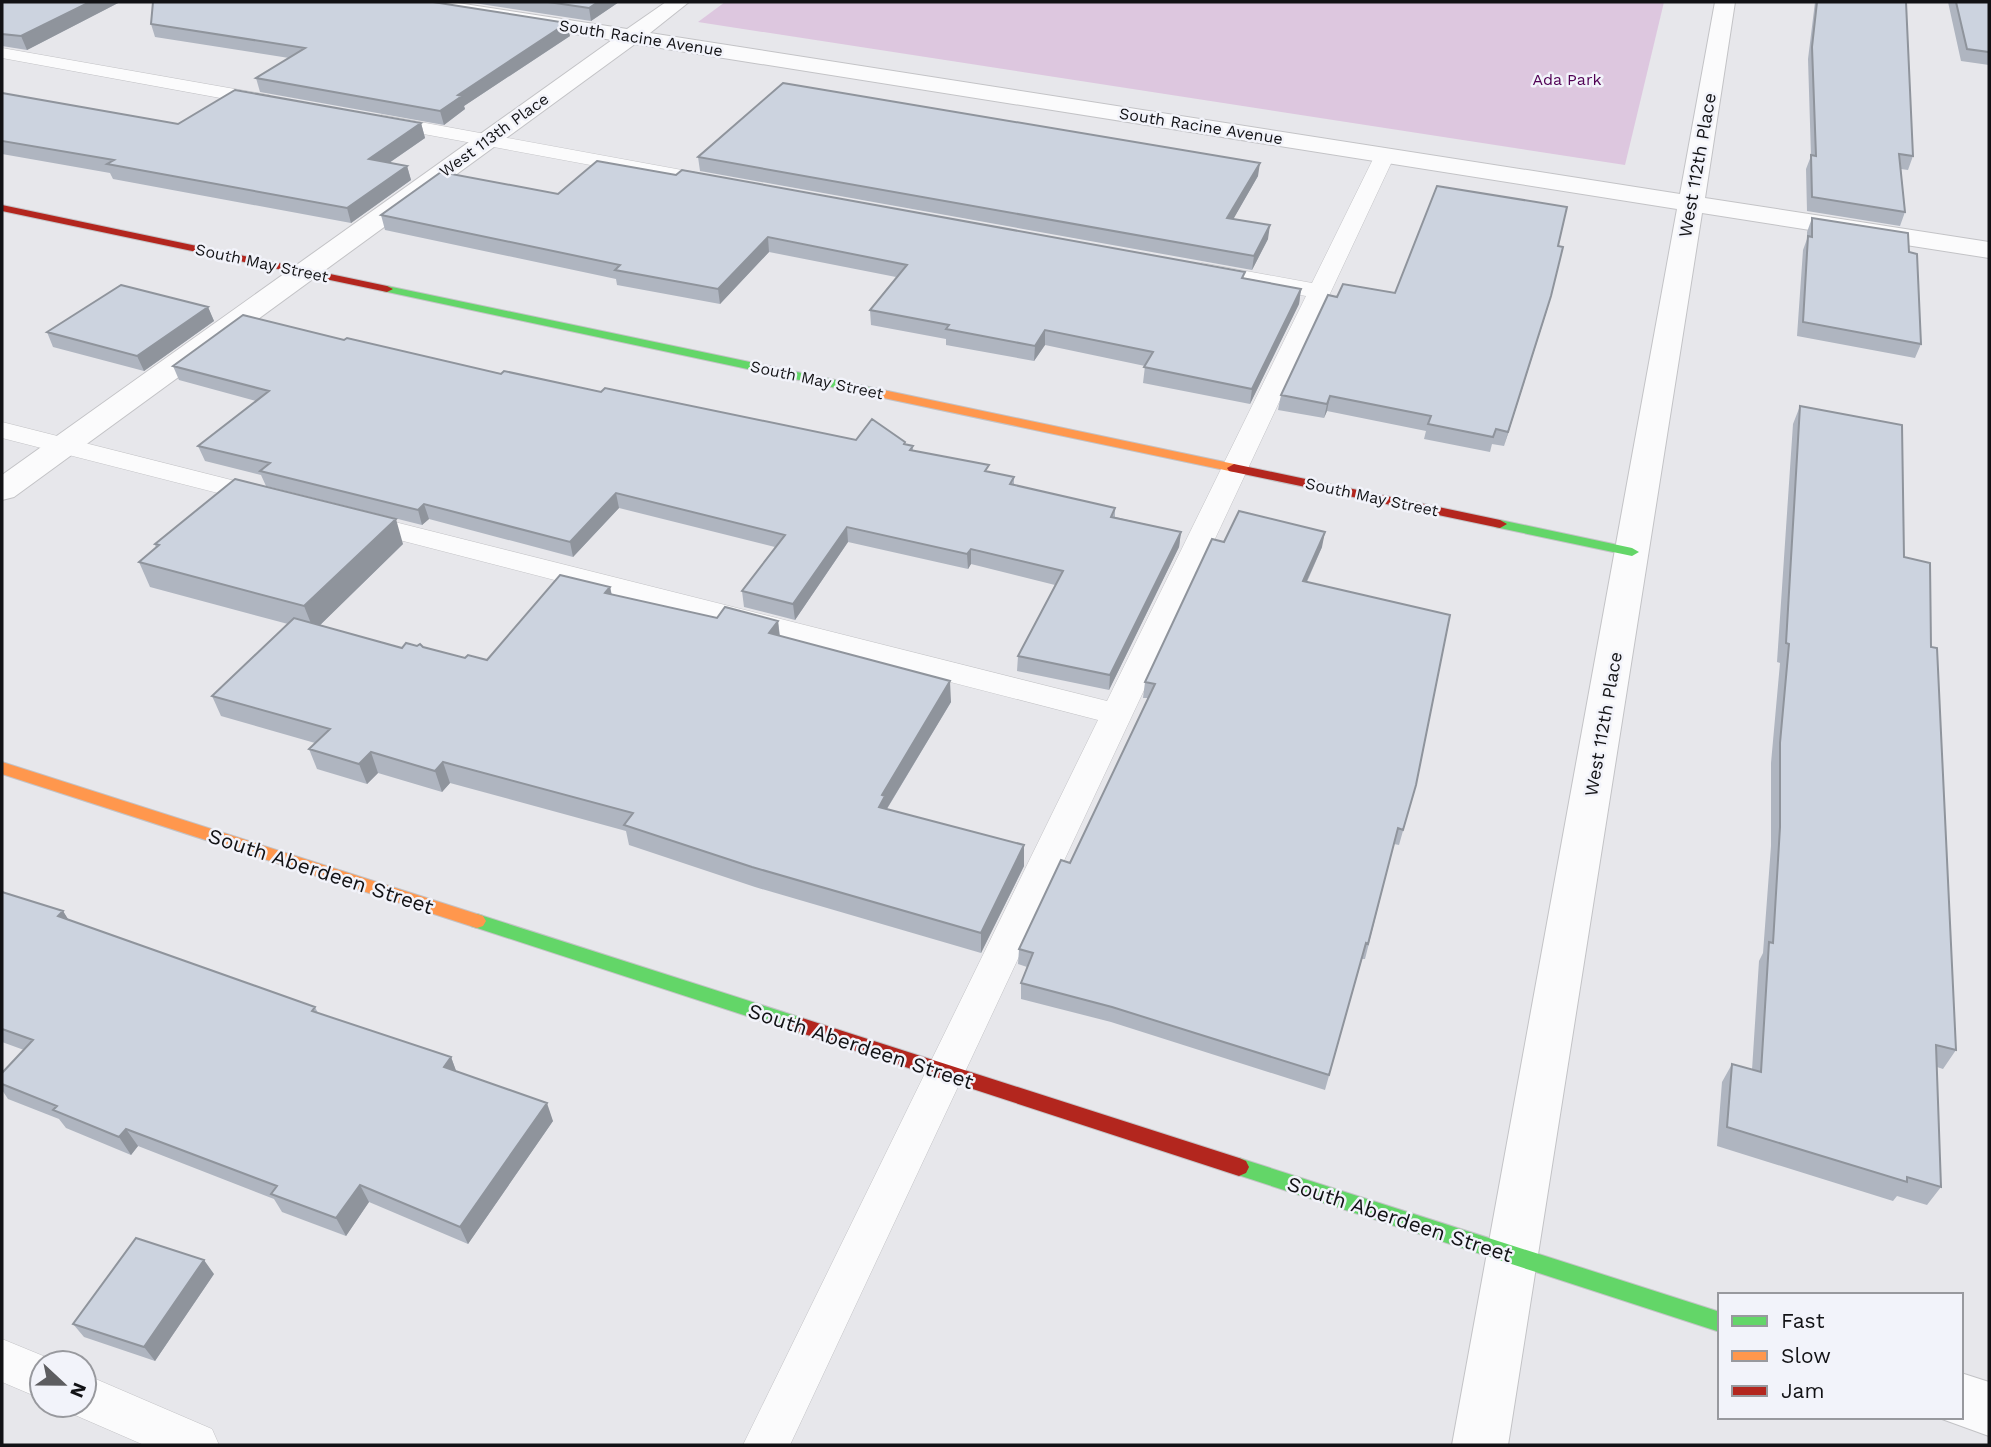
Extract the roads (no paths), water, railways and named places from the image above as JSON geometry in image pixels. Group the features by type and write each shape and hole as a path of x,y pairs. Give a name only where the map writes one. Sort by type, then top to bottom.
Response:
{"street":[{"name":"South Racine Avenue","path":"412,2 1989,250"},
{"name":"West 113th Place","path":"2,490 679,2"},
{"name":"West 112th Place","path":"1480,1445 1725,2"},
{"name":"South May Street","path":"2,208 1632,552"},
{"name":"South Aberdeen Street","path":"2,768 1718,1321"},
{"path":"1963,1401 1989,1409"}],"lane":[{"path":"2,52 284,104"},
{"path":"365,118 735,185"},
{"path":"766,1445 1385,155"},
{"path":"1183,267 1319,291"},
{"path":"2,430 293,504"},
{"path":"334,514 1116,714"},
{"path":"2,1360 28,1371"},
{"path":"98,1402 196,1445"}],"park label":[{"name":"Ada Park","path":"1567,79"}]}
